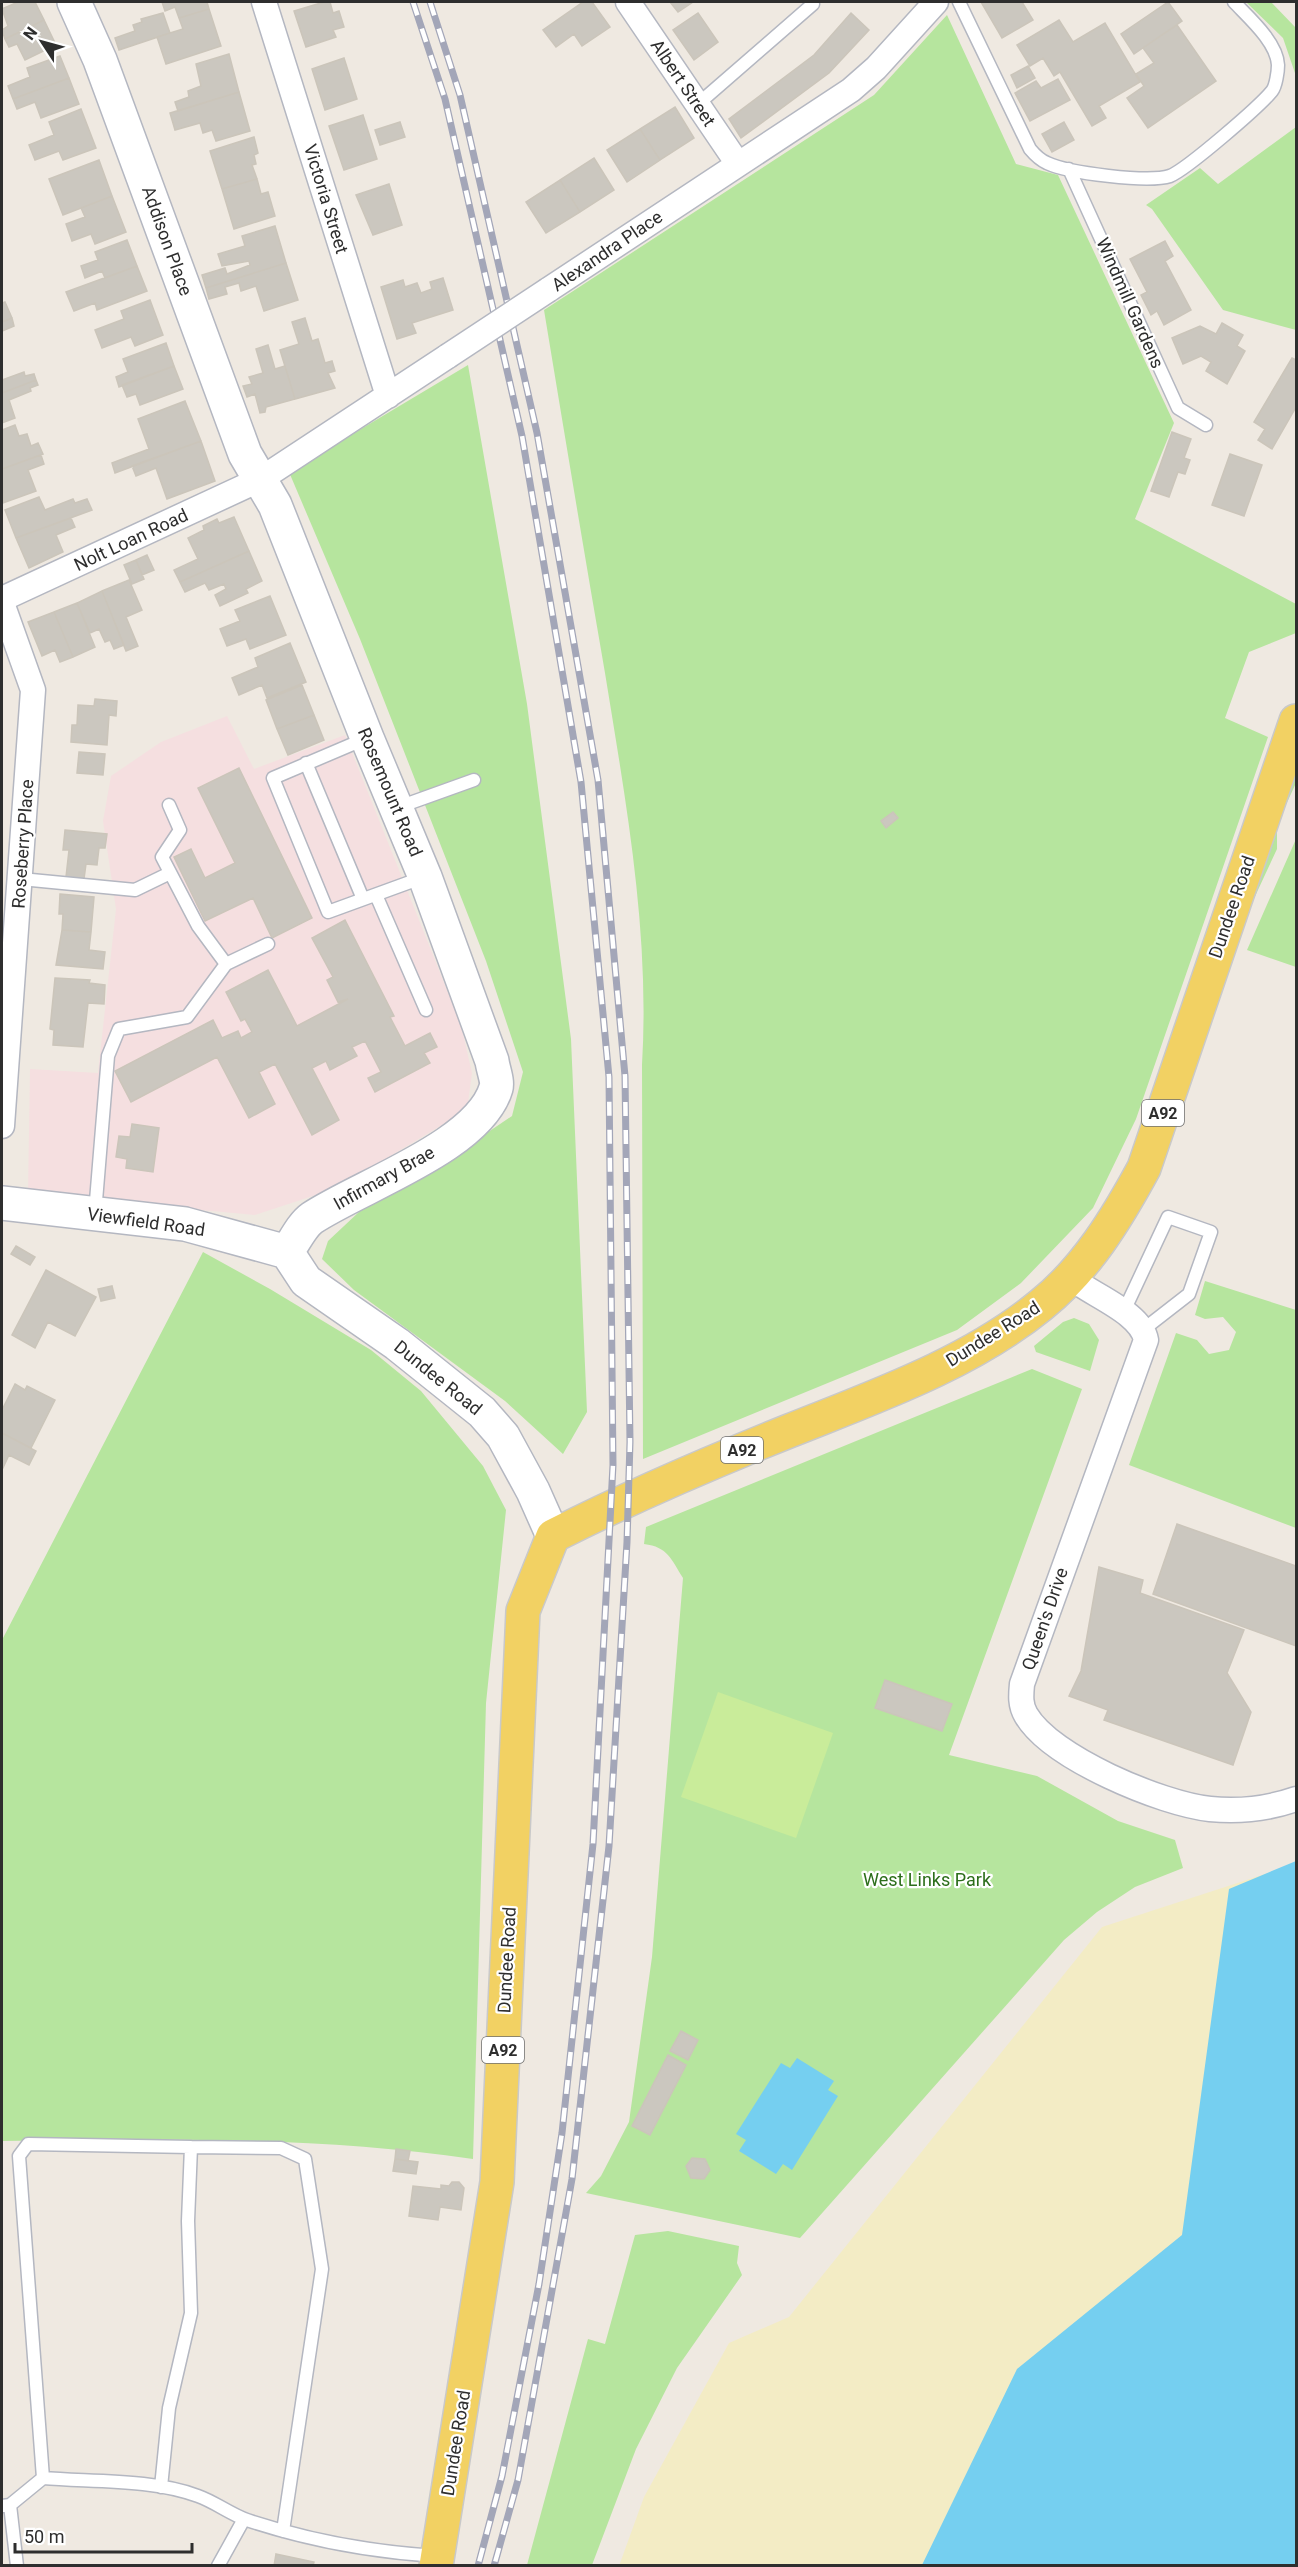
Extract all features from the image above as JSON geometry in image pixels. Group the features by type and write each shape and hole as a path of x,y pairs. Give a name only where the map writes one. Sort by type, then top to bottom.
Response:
{"main road":[{"name":"Addison Place","path":"74,2 100,60 245,454 261,479"},
{"name":"Rosemount Road","path":"261,479 275,505 367,738 425,877 492,1061 497,1086 486,1110"},
{"name":"Dundee Road","path":"437,2561 497,2182 523,1611 553,1536 644,1492 949,1362 1008,1329 1042,1305 1070,1277 1096,1247 1120,1212 1144,1168 1296,721"},
{"name":"Infirmary Brae","path":"287,1251 309,1220 425,1156 464,1131 486,1110"},
{"name":"Viewfield Road","path":"2,1203 185,1224 287,1251"},
{"name":"Dundee Road","path":"287,1251 306,1281 398,1344 482,1412 503,1436 533,1491 553,1536"}],"street":[{"name":"Victoria Street","path":"264,2 387,396"},
{"name":"Albert Street","path":"628,2 738,164"},
{"name":"Alexandra Place","path":"261,479 851,90 876,68 936,2"},
{"name":"Nolt Loan Road","path":"2,601 261,479"},
{"name":"Roseberry Place","path":"2,601 33,690 15,867 2,1126"},
{"path":"1070,1277 1124,1311 1144,1329"},
{"name":"Queen's Drive","path":"1144,1329 1146,1340 1136,1372 1022,1684 1021,1698 1024,1713 1045,1737 1083,1762 1133,1787 1179,1802 1210,1809 1246,1809 1296,1799"}],"lane":[{"path":"959,2 1029,149 1048,164 1134,178 1169,176 1206,151 1274,90 1278,63 1265,35 1234,2"},
{"path":"698,104 813,4"},
{"name":"Windmill Gardens","path":"1069,169 1178,408 1206,425"},
{"path":"367,738 273,778 328,912 425,877"},
{"path":"306,764 363,899"},
{"path":"396,808 474,780"},
{"path":"169,805 180,830 162,857 198,926 226,964"},
{"path":"15,867 135,890 170,873"},
{"path":"376,895 426,1010"},
{"path":"95,1214 108,1056 119,1029 187,1017 226,964 268,944"},
{"path":"1124,1311 1168,1217 1211,1232 1189,1294 1144,1329"},
{"path":"43,2478 19,2156 28,2144 281,2148 305,2159 322,2269 283,2531"},
{"path":"162,2487 169,2408 191,2313 188,2221 191,2147"},
{"path":"17,2565 6,2506 43,2478 162,2487 198,2496 244,2518 283,2531 437,2561"},
{"path":"218,2565 244,2518"},
{"path":"385,2565 388,2552"}],"shaded area":[{"path":"227,716 254,769 345,735 461,1025 472,1073 467,1110 337,1188 255,1215 28,1194 30,1069 98,1073 116,909 103,821 111,776 161,742"}],"green space":[{"path":"1246,2 1271,2 1296,28 1296,76 1283,38"},
{"path":"947,15 1016,164 1058,175 1174,423 1135,519 1296,604 1296,633 1249,652 1225,718 1268,737 1136,1119 1093,1208 1021,1283 957,1330 643,1459 642,1065 644,1015 639,917 621,770 544,310 874,95"},
{"path":"1296,127 1296,330 1223,310 1152,209 1146,205 1200,168 1218,184"},
{"path":"468,365 527,704 571,1039 587,1412 563,1454 505,1401 354,1290 322,1259 328,1241 360,1211 441,1164 512,1116 523,1072 486,961 360,639 289,472"},
{"path":"1296,763 1296,783 1277,824 1277,849 1251,905 1261,868"},
{"path":"1296,839 1296,967 1247,950"},
{"path":"203,1252 371,1350 421,1391 483,1466 506,1510 486,1703 473,2159 355,2146 296,2143 179,2140 2,2141 2,1640"},
{"path":"1205,1281 1296,1310 1296,1528 1129,1465 1176,1333 1197,1340 1209,1354 1229,1350 1236,1332 1223,1317 1205,1319 1195,1315"},
{"path":"1074,1318 1089,1324 1099,1340 1090,1371 1036,1352 1034,1346 1063,1322"},
{"name":"West Links Park","path":"1032,1369 1082,1389 949,1755 1037,1776 1118,1821 1175,1840 1183,1868 1135,1887 1097,1912 1064,1940 800,2238 586,2193 601,2176 629,2122 652,1957 683,1578 664,1551 644,1544 646,1527"},
{"path":"718,1692 833,1733 796,1838 681,1797"},
{"path":"668,2231 739,2246 737,2263 742,2275 677,2368 636,2449 592,2565 527,2565 588,2339 605,2344 635,2235"}],"sand":[{"path":"1296,1864 1296,2565 619,2566 644,2497 729,2343 789,2317 1102,1927"}],"water":[{"path":"1296,1861 1296,2565 922,2565 1017,2369 1182,2235 1229,1889"},
{"path":"797,2058 834,2081 828,2090 838,2096 792,2170 783,2164 776,2174 739,2151 746,2140 736,2134 781,2063 790,2068"}],"building":[{"path":"18,2 35,2 44,20 5,39 2,30 8,26 2,9"},
{"path":"162,2 207,2 209,9 179,18 175,7 165,11"},
{"path":"330,2 333,13 339,11 344,27 333,30 336,37 306,47 294,11"},
{"path":"583,2 592,2 610,27 582,46 574,34 556,47 543,30"},
{"path":"670,2 693,2 678,12"},
{"path":"981,2 1022,2 1033,20 1002,38"},
{"path":"1168,2 1182,21 1134,54 1121,34"},
{"path":"209,9 221,46 166,64 157,37 183,29 179,18"},
{"path":"163,13 170,33 119,50 115,38 135,31 133,25 142,22 141,19"},
{"path":"698,13 718,42 694,60 673,30"},
{"path":"851,13 869,30 829,73 741,138 729,119 814,55"},
{"path":"44,20 56,45 25,60 17,44 9,47 5,39"},
{"path":"1059,20 1073,42 1105,23 1140,82 1099,106 1106,118 1092,126 1060,72 1054,76 1043,58 1030,66 1017,45"},
{"path":"1177,25 1216,81 1148,128 1127,98 1144,86 1136,74 1154,63 1143,48"},
{"path":"229,54 239,92 178,111 175,102 189,97 188,91 201,86 196,64"},
{"path":"60,56 69,78 13,99 8,86 30,77 27,68"},
{"path":"344,58 357,99 325,110 312,69"},
{"path":"1028,66 1035,78 1017,88 1011,75"},
{"path":"69,78 79,104 41,118 35,102 17,109 13,99"},
{"path":"1058,79 1070,100 1030,121 1015,93 1036,81 1041,88"},
{"path":"239,92 250,131 216,141 212,130 203,133 200,123 175,130 170,113"},
{"path":"675,107 694,138 660,160 640,129"},
{"path":"81,109 96,148 63,160 59,151 35,160 29,145 54,135 49,122"},
{"path":"363,115 377,159 344,170 329,126"},
{"path":"400,122 405,137 380,145 375,130"},
{"path":"1064,122 1074,140 1052,152 1042,134"},
{"path":"640,129 660,160 627,182 607,150"},
{"path":"254,137 258,153 254,155 256,164 252,165 257,179 222,189 210,151"},
{"path":"594,158 614,190 580,212 560,180"},
{"path":"99,160 112,196 63,215 49,179"},
{"path":"257,179 261,194 268,192 275,216 234,229 222,189"},
{"path":"560,180 580,212 546,233 526,202"},
{"path":"389,184 402,225 373,235 356,195"},
{"path":"112,196 126,232 95,244 91,234 72,241 66,224 85,217 81,208"},
{"path":"275,226 286,263 206,288 202,275 225,268 227,274 250,265 249,261 222,266 218,254 245,246 242,236"},
{"path":"127,240 137,266 105,278 102,271 85,278 81,266 98,260 95,252"},
{"path":"1165,241 1173,256 1165,261 1191,310 1164,325 1157,311 1151,315 1141,295 1147,292 1130,259"},
{"path":"286,263 298,300 264,311 256,286 241,291 239,283 225,287 227,294 209,299 206,288"},
{"path":"137,266 147,291 97,310 95,303 74,311 66,292"},
{"path":"443,278 453,310 412,323 416,333 397,339 381,287 403,280 405,287 417,283 421,293 432,289 430,282"},
{"path":"150,300 163,335 135,346 131,337 102,348 95,330 124,319 121,311"},
{"path":"5,302 12,318 2,322 2,303"},
{"path":"12,318 14,326 2,331 2,322"},
{"path":"305,318 312,341 318,339 325,363 332,361 335,371 328,373 335,388 295,399 280,350 299,344 292,322"},
{"path":"1222,323 1243,335 1237,346 1245,351 1227,384 1206,371 1211,362 1201,356 1183,364 1172,338 1200,326 1216,334"},
{"path":"166,343 174,366 119,387 116,377 128,372 123,359"},
{"path":"268,345 275,369 285,366 295,399 266,407 265,412 260,413 255,394 247,397 243,386 252,384 249,377 263,373 256,349"},
{"path":"1292,358 1296,360 1296,407 1272,449 1258,440 1265,429 1254,422"},
{"path":"174,366 183,389 140,405 136,394 127,397 122,385"},
{"path":"24,372 25,376 34,374 36,380 2,393 2,380"},
{"path":"36,380 38,385 30,388 31,391 9,400 15,418 2,423 2,393"},
{"path":"185,401 201,441 115,473 112,463 149,449 138,419"},
{"path":"15,425 19,436 27,434 31,446 38,443 43,454 2,469 2,430"},
{"path":"1172,432 1191,439 1184,458 1190,460 1185,474 1178,472 1169,497 1151,491"},
{"path":"201,441 215,481 167,499 156,468 136,476 132,466"},
{"path":"1230,454 1262,465 1244,516 1212,505"},
{"path":"41,455 44,464 28,470 36,491 3,503 2,469"},
{"path":"39,497 45,510 73,499 75,503 87,499 92,510 16,538 5,510"},
{"path":"234,517 249,551 180,582 174,570 198,559 188,538 204,530 203,526 217,519 219,523"},
{"path":"71,518 75,527 56,535 63,552 29,568 16,538"},
{"path":"249,551 262,581 246,589 248,593 220,606 215,595 226,589 224,584 209,590 205,583 185,592 180,582"},
{"path":"147,555 154,570 142,575 136,560"},
{"path":"136,560 144,579 132,584 124,565"},
{"path":"129,580 142,610 126,617 138,646 126,651 102,591"},
{"path":"102,591 124,645 114,649 110,640 105,642 99,629 90,633 77,603"},
{"path":"270,596 286,635 250,649 246,639 227,646 220,629 240,621 235,610"},
{"path":"77,603 95,647 73,657 54,612"},
{"path":"54,612 73,657 60,662 55,650 42,656 28,622"},
{"path":"290,643 306,682 267,698 262,685 239,695 232,678 258,667 255,658"},
{"path":"302,685 314,715 277,729 266,700"},
{"path":"95,699 117,701 116,716 109,715 107,745 71,742 72,725 77,725 78,705 94,706"},
{"path":"314,715 324,740 288,755 277,729"},
{"path":"79,752 105,754 103,775 77,773"},
{"path":"239,768 312,918 272,938 253,898 205,921 174,857 191,849 205,878 235,863 198,788"},
{"path":"893,812 898,818 886,828 881,821"},
{"path":"65,830 107,834 105,848 99,848 97,865 86,864 84,879 66,877 69,850 63,850"},
{"path":"60,894 94,897 91,932 62,930 63,914 59,914"},
{"path":"345,920 394,1016 390,1017 405,1046 430,1033 437,1047 424,1053 430,1063 375,1092 368,1078 381,1072 365,1041 352,1047 357,1056 330,1070 326,1061 312,1068 339,1120 312,1135 275,1064 259,1072 275,1104 249,1118 217,1057 131,1102 115,1071 213,1020 222,1038 238,1031 241,1038 252,1032 245,1019 241,1021 226,992 268,970 297,1026 348,999 338,1002 327,980 333,977 312,938"},
{"path":"62,930 91,932 89,950 105,952 103,969 56,965"},
{"path":"55,978 90,980 89,983 105,985 104,1004 88,1003 83,1047 53,1045 54,1030 50,1029"},
{"path":"132,1124 159,1128 153,1172 126,1168 127,1159 116,1157 119,1136 130,1137"},
{"path":"16,1246 35,1257 30,1265 11,1254"},
{"path":"46,1270 96,1297 75,1336 48,1322 35,1348 12,1335"},
{"path":"112,1286 115,1298 101,1301 98,1289"},
{"path":"15,1384 25,1390 27,1386 55,1400 31,1448 2,1433 2,1410"},
{"path":"2,1433 36,1451 29,1465 9,1455 2,1470"},
{"path":"1177,1524 1296,1566 1296,1646 1153,1594"},
{"path":"1099,1567 1143,1580 1140,1593 1244,1630 1227,1673 1251,1712 1233,1765 1104,1720 1108,1710 1069,1696 1081,1671"},
{"path":"885,1680 952,1704 942,1731 875,1708"},
{"path":"681,2031 698,2040 688,2060 670,2051"},
{"path":"668,2055 686,2065 650,2135 632,2126"},
{"path":"396,2149 410,2151 408,2161 395,2159"},
{"path":"692,2158 705,2159 710,2170 704,2179 691,2178 686,2166"},
{"path":"395,2159 418,2162 416,2174 393,2171"},
{"path":"452,2182 459,2182 464,2188 461,2210 440,2207 438,2220 409,2216 413,2186 441,2189 441,2185 449,2186"},
{"path":"276,2554 314,2562 313,2566 274,2566"}],"railway":[{"path":"413,2 445,99 522,436 581,782 609,1077 613,1465 593,1844 562,2133 539,2284 502,2476 478,2566"},
{"path":"430,2 460,95 537,433 598,780 625,1076 630,1442 627,1542 609,1846 572,2179 518,2480 494,2566"}]}
